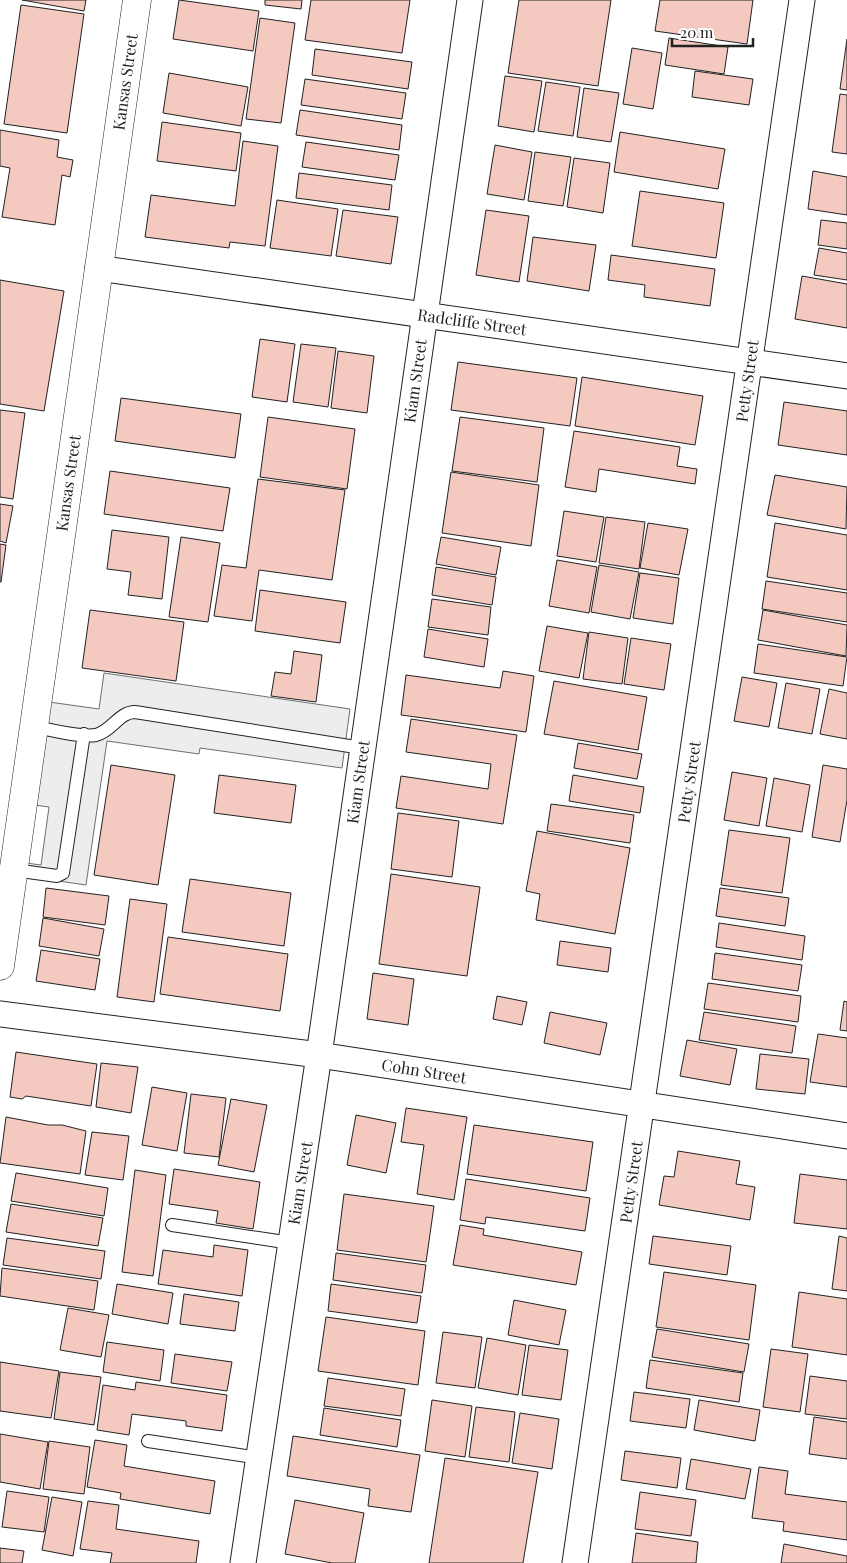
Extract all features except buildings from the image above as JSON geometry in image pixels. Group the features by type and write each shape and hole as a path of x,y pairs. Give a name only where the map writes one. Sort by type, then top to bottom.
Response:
{"street":[{"name":"Kansas Street","path":"0,966 137,0"},
{"name":"Kiam Street","path":"243,1563 320,1055 362,748 470,0"},
{"name":"Petty Street","path":"575,1563 802,0"},
{"name":"Radcliffe Street","path":"98,268 847,376"},
{"name":"Cohn Street","path":"0,1014 320,1055 847,1136"}],"lane":[{"path":"34,727 95,735 105,731 128,712 135,712 362,748"},
{"path":"14,870 57,876 63,873 84,734"},
{"path":"172,1225 291,1243"},
{"path":"148,1441 259,1458"}],"shaded area":[{"path":"104,673 350,709 342,768 200,748 199,754 107,741 86,885 24,876 26,863 41,865 49,807 34,805 49,702 99,709"}]}
